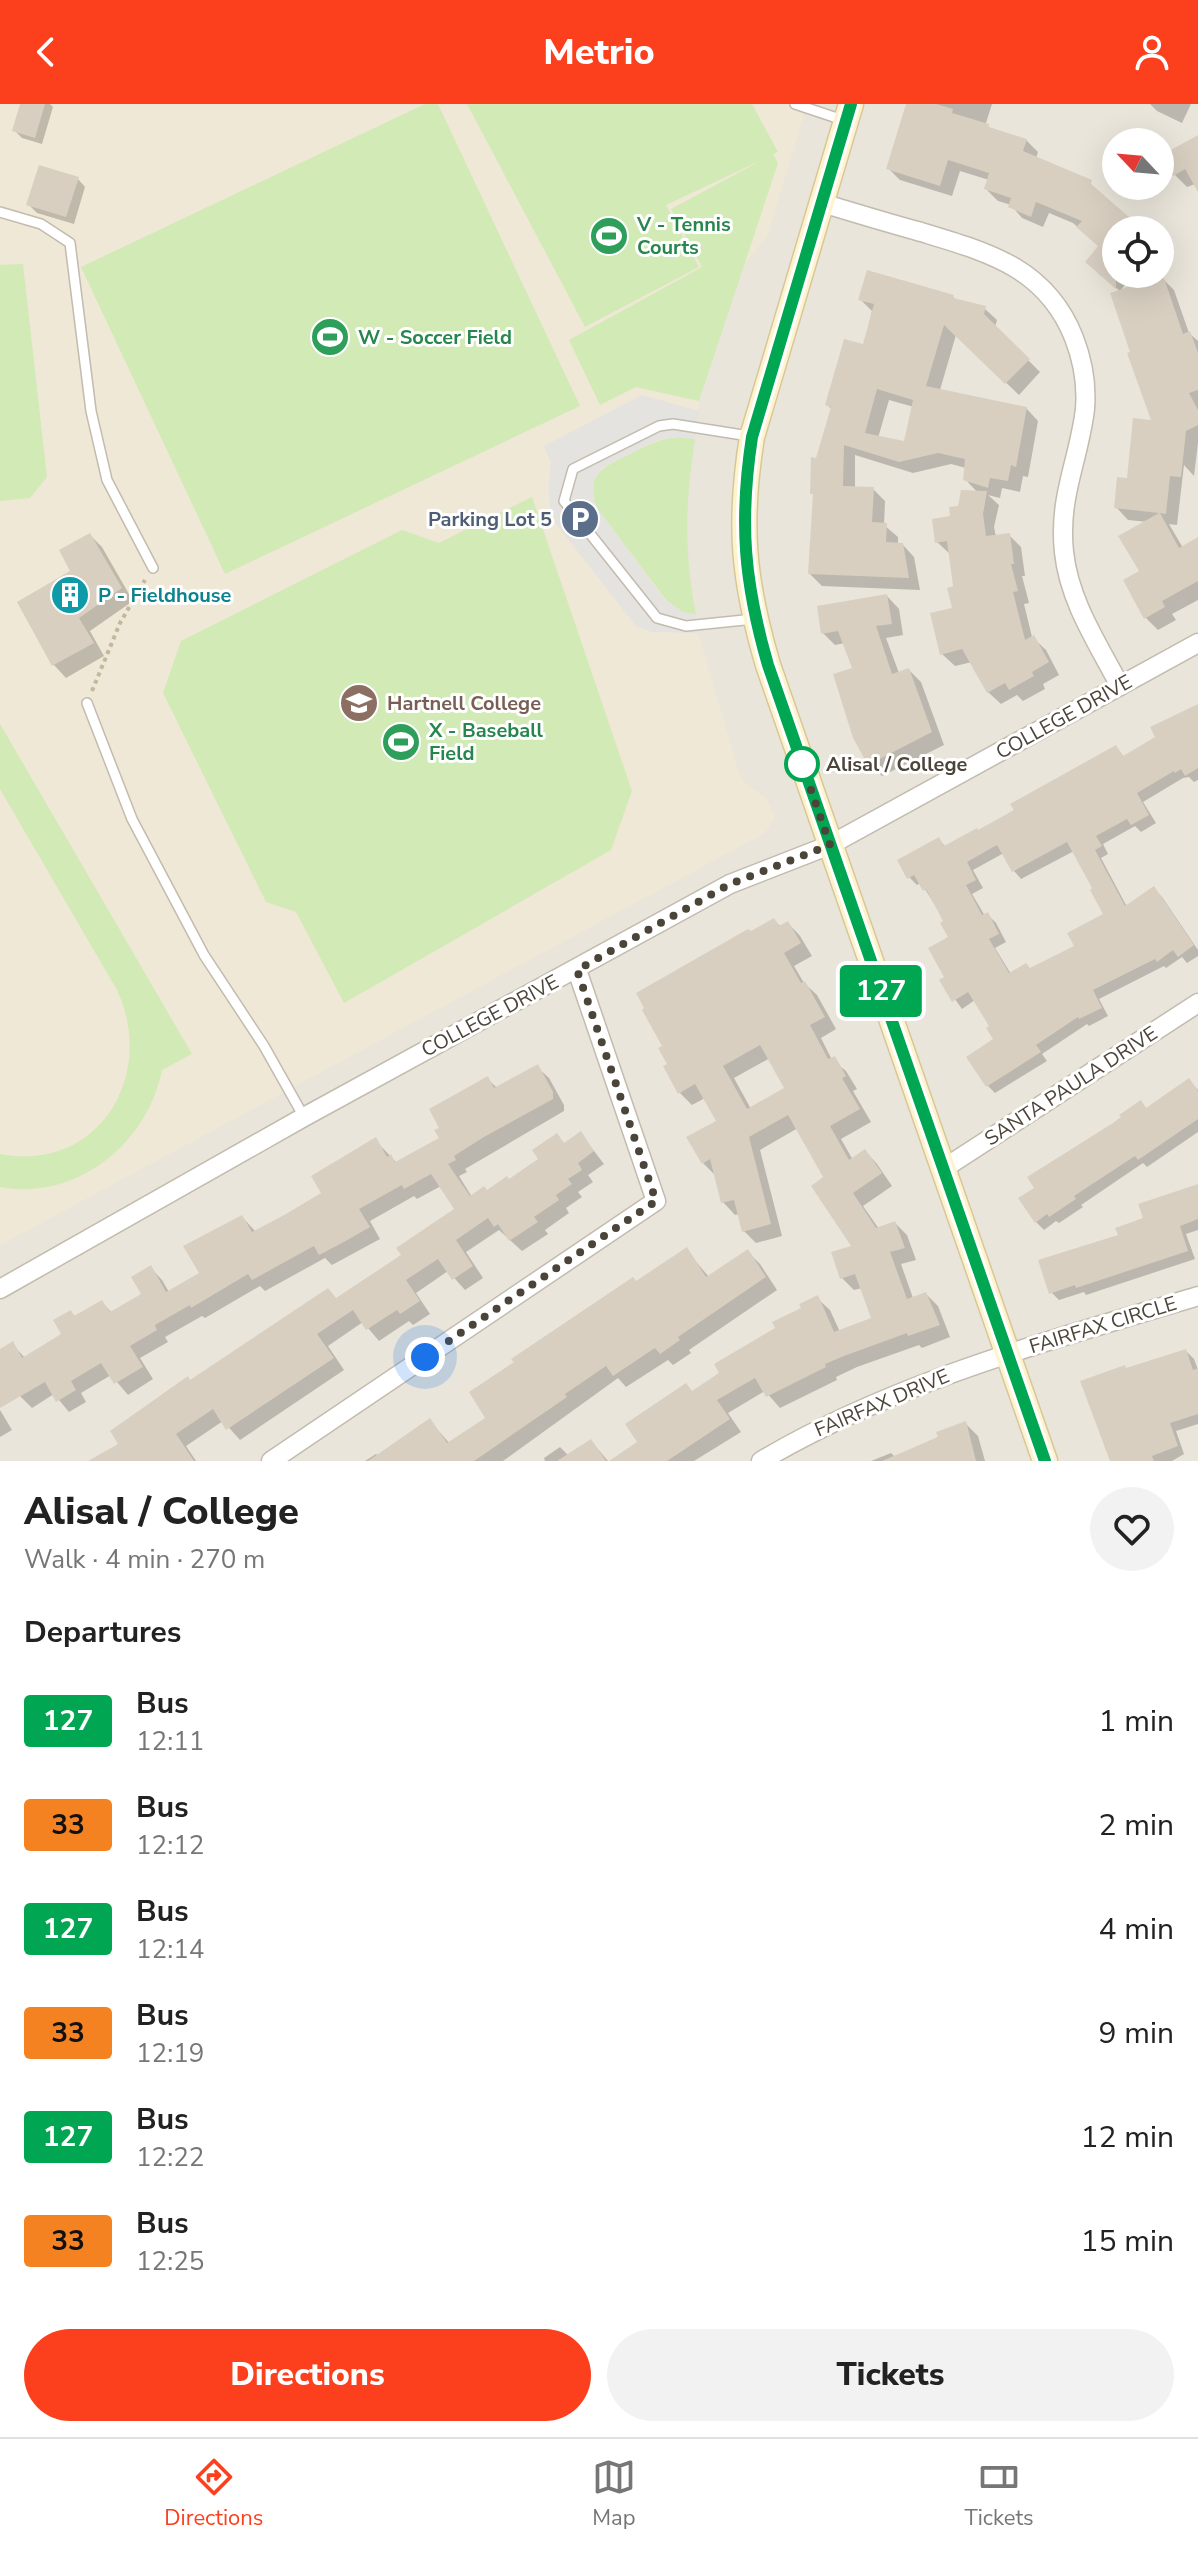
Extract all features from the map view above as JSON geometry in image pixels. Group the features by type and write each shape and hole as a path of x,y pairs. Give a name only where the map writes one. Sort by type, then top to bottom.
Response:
{"main road":[{"path":"849,112 752,437 744,487 743,533 754,619 1045,1461"}],"street":[{"path":"822,203 997,257 1030,277 1060,309 1078,346 1086,386 1084,411 1065,496 1064,554 1078,604 1120,686"},
{"name":"COLLEGE DRIVE","path":"0,1289 304,1117 730,884 830,845 1198,643"},
{"path":"271,1461 656,1201 577,970"},
{"name":"SANTA PAULA DRIVE","path":"943,1169 1198,1003"},
{"name":"FAIRFAX CIRCLE","path":"1007,1354 1198,1296"},
{"name":"FAIRFAX DRIVE","path":"761,1461 870,1404 1007,1354"}],"lane":[{"path":"795,104 849,112"},
{"path":"0,212 41,224 70,243 91,411 107,480 153,568"},
{"path":"752,437 673,424 659,426 573,469 564,501 657,618 686,626 754,619"},
{"path":"87,703 132,819 204,955 264,1046 304,1117"}],"path":[{"path":"87,703 120,623 153,568"}],"shaded area":[{"path":"0,104 1198,104 1198,1461 0,1461"},
{"name":"Hartnell College","path":"0,104 807,104 767,237 743,265 699,401 685,536 698,633 739,773 747,785 767,799 775,817 765,833 0,1245"},
{"name":"Parking Lot 5","path":"642,395 699,411 695,439 679,437 658,440 602,468 594,480 593,498 597,508 665,600 683,612 696,615 698,633 652,632 636,626 557,525 551,512 548,488 551,463 544,446"}],"green space":[{"name":"W - Soccer Field","path":"425,104 438,104 580,406 225,574 81,267"},
{"name":"V - Tennis Courts","path":"467,104 752,104 778,152 773,154 778,163 699,401 636,387 600,405 569,340 702,267 671,209 764,159 666,205 699,267 585,327"},
{"path":"23,264 47,477 30,498 0,501 0,265"},
{"path":"679,437 695,439 687,527 696,615 683,612 666,600 597,508 593,487 595,479 613,462 649,445"},
{"name":"X - Baseball Field","path":"532,497 632,791 611,850 344,1003 296,912 266,902 163,693 181,641 402,530 439,543"},
{"path":"0,724 192,1054 162,1070 154,1097 141,1121 104,1162 81,1176 56,1185 28,1189 0,1187 0,1154 35,1156 65,1148 91,1133 110,1111 123,1085 129,1055 127,1023 117,990 0,789"}],"building":[{"path":"20,104 45,104 35,138 12,131"},
{"path":"906,104 936,104 953,109 952,113 1027,139 1023,151 1092,180 1091,184 1102,194 1102,200 1109,200 1128,216 1102,216 1102,277 1085,262 1098,246 1076,227 1082,221 1036,202 1031,217 1008,207 1011,198 984,189 989,173 948,160 940,186 886,169"},
{"path":"1198,135 1198,192 1185,169 1174,175 1174,148"},
{"path":"39,165 79,177 66,217 26,205"},
{"path":"867,270 954,295 953,298 986,306 984,314 1030,359 1005,384 944,325 926,386 1027,407 1016,467 1011,465 1008,481 990,478 988,488 963,480 965,459 938,453 899,462 844,445 843,486 874,487 872,522 887,523 886,542 903,543 909,578 808,574 813,494 810,494 811,457 816,458 831,407 825,405 844,339 863,344 874,304 858,300","holes":["877,389 913,400 904,441 865,433"]},
{"path":"1125,288 1167,288 1183,334 1190,331 1198,353 1198,390 1189,393 1198,410 1198,425 1186,431 1181,477 1170,476 1166,514 1160,513 1179,548 1198,537 1198,581 1162,601 1165,607 1144,619 1123,580 1139,571 1118,536 1159,513 1114,508 1117,477 1127,478 1133,418 1151,420 1110,293"},
{"path":"961,490 987,491 983,514 986,536 1010,533 1014,564 1011,564 1018,591 1013,592 1025,640 1034,635 1049,662 1032,672 1034,676 1009,690 1005,683 987,693 962,649 940,655 930,613 952,608 947,588 953,586 947,541 935,543 932,519 950,516 949,507 958,506"},
{"name":"P - Fieldhouse","path":"90,533 122,588 79,618 94,643 52,666 17,602 70,571 59,550"},
{"path":"887,594 892,624 876,626 892,674 909,668 932,732 868,765 853,738 833,674 852,668 838,631 821,634 817,606"},
{"path":"1198,704 1198,768 1185,776 1181,769 1174,771 1137,793 1149,815 1131,825 1127,819 1096,836 1102,846 1095,850 1125,906 1154,886 1194,945 1178,957 1173,950 1157,962 1155,959 1093,990 1102,1008 1078,1017 1036,1045 1041,1052 986,1087 966,1057 993,1039 986,1028 989,1026 968,992 952,1002 939,980 944,977 928,948 948,937 940,923 943,921 926,889 923,891 914,875 907,879 897,860 939,837 944,846 978,830 1014,810 1010,804 1116,745 1123,756 1155,737 1150,727","holes":["1067,842 1092,888 1090,890 1103,914 1067,933 1074,946 1030,968 1026,963 1009,973 989,939 999,934 988,912 982,915 966,885 976,880 967,862 997,845 1012,872"]},
{"path":"774,918 779,926 788,921 801,943 784,953 801,983 805,981 825,1017 810,1025 828,1059 835,1056 846,1076 842,1078 860,1109 830,1126 849,1160 865,1149 882,1173 853,1193 876,1228 895,1221 905,1248 890,1252 907,1299 926,1292 940,1325 908,1336 907,1333 844,1356 766,1397 755,1378 717,1400 730,1419 667,1461 609,1461 637,1442 625,1424 686,1383 692,1391 719,1373 714,1364 775,1328 772,1322 801,1308 799,1304 818,1295 834,1332 871,1318 855,1274 840,1279 831,1252 851,1246 811,1186 823,1177 788,1115 749,1137 771,1224 742,1232 734,1200 721,1203 710,1159 702,1164 686,1137 716,1121 695,1084 678,1094 663,1066 667,1064 658,1048 662,1046 636,993 748,929 751,931","holes":["760,1045 784,1088 747,1109 723,1066"]},
{"path":"538,1064 553,1092 553,1099 484,1137 454,1156 456,1160 448,1164 470,1196 484,1186 487,1190 507,1176 509,1179 538,1159 532,1150 557,1133 564,1143 581,1131 594,1151 578,1163 582,1170 568,1179 572,1184 556,1195 559,1200 534,1217 538,1222 509,1241 498,1224 494,1227 488,1218 456,1240 473,1266 452,1280 438,1259 406,1280 420,1301 400,1314 397,1310 366,1330 353,1310 317,1334 334,1358 226,1430 213,1409 176,1434 194,1461 88,1461 118,1444 110,1431 188,1376 190,1380 328,1288 336,1298 401,1255 396,1248 454,1209 431,1174 404,1189 402,1185 359,1209 370,1227 342,1243 319,1255 314,1246 252,1280 248,1274 191,1308 190,1305 155,1325 157,1330 130,1346 143,1367 114,1384 101,1363 71,1381 76,1390 56,1402 45,1382 0,1408 0,1349 13,1341 22,1358 61,1334 53,1320 71,1310 74,1316 102,1300 110,1312 141,1294 131,1277 151,1265 166,1292 199,1273 183,1246 242,1215 252,1232 286,1214 321,1193 311,1176 376,1137 387,1157 391,1154 395,1162 439,1138 434,1130 439,1128 429,1109 488,1076 494,1088"},
{"path":"1189,1078 1198,1091 1198,1119 1138,1160 1135,1156 1074,1196 1076,1199 1035,1223 1018,1198 1034,1188 1027,1177 1113,1123 1141,1100 1146,1108"},
{"path":"1198,1184 1198,1219 1180,1226 1188,1251 1049,1294 1038,1260 1118,1235 1115,1228 1143,1218 1138,1204"},
{"path":"687,1247 706,1277 748,1249 766,1277 678,1337 680,1340 660,1354 655,1348 613,1376 606,1366 474,1461 368,1461 430,1418 447,1443 485,1418 469,1392 514,1362 511,1359 633,1277 636,1281"},
{"path":"1186,1349 1193,1370 1198,1368 1198,1414 1170,1423 1178,1446 1152,1456 1154,1461 1110,1461 1080,1381"},
{"path":"966,1421 976,1461 882,1461 938,1437 936,1432"},
{"path":"591,1439 606,1461 557,1461"}],"bus line":[{"name":"127","path":"851,104 752,437 744,487 743,533 747,578 754,619 768,665 1045,1461"}],"place":[{"name":"V - Tennis Courts","path":"609,236"},
{"name":"W - Soccer Field","path":"330,337"},
{"name":"Parking Lot 5","path":"580,519"},
{"name":"P - Fieldhouse","path":"70,595"},
{"name":"Hartnell College","path":"359,703"},
{"name":"X - Baseball Field","path":"401,742"},
{"name":"Alisal / College","path":"802,764"}],"route":[{"path":"425,1357 656,1201 577,970 730,884 830,845 799,755 802,764"}]}
